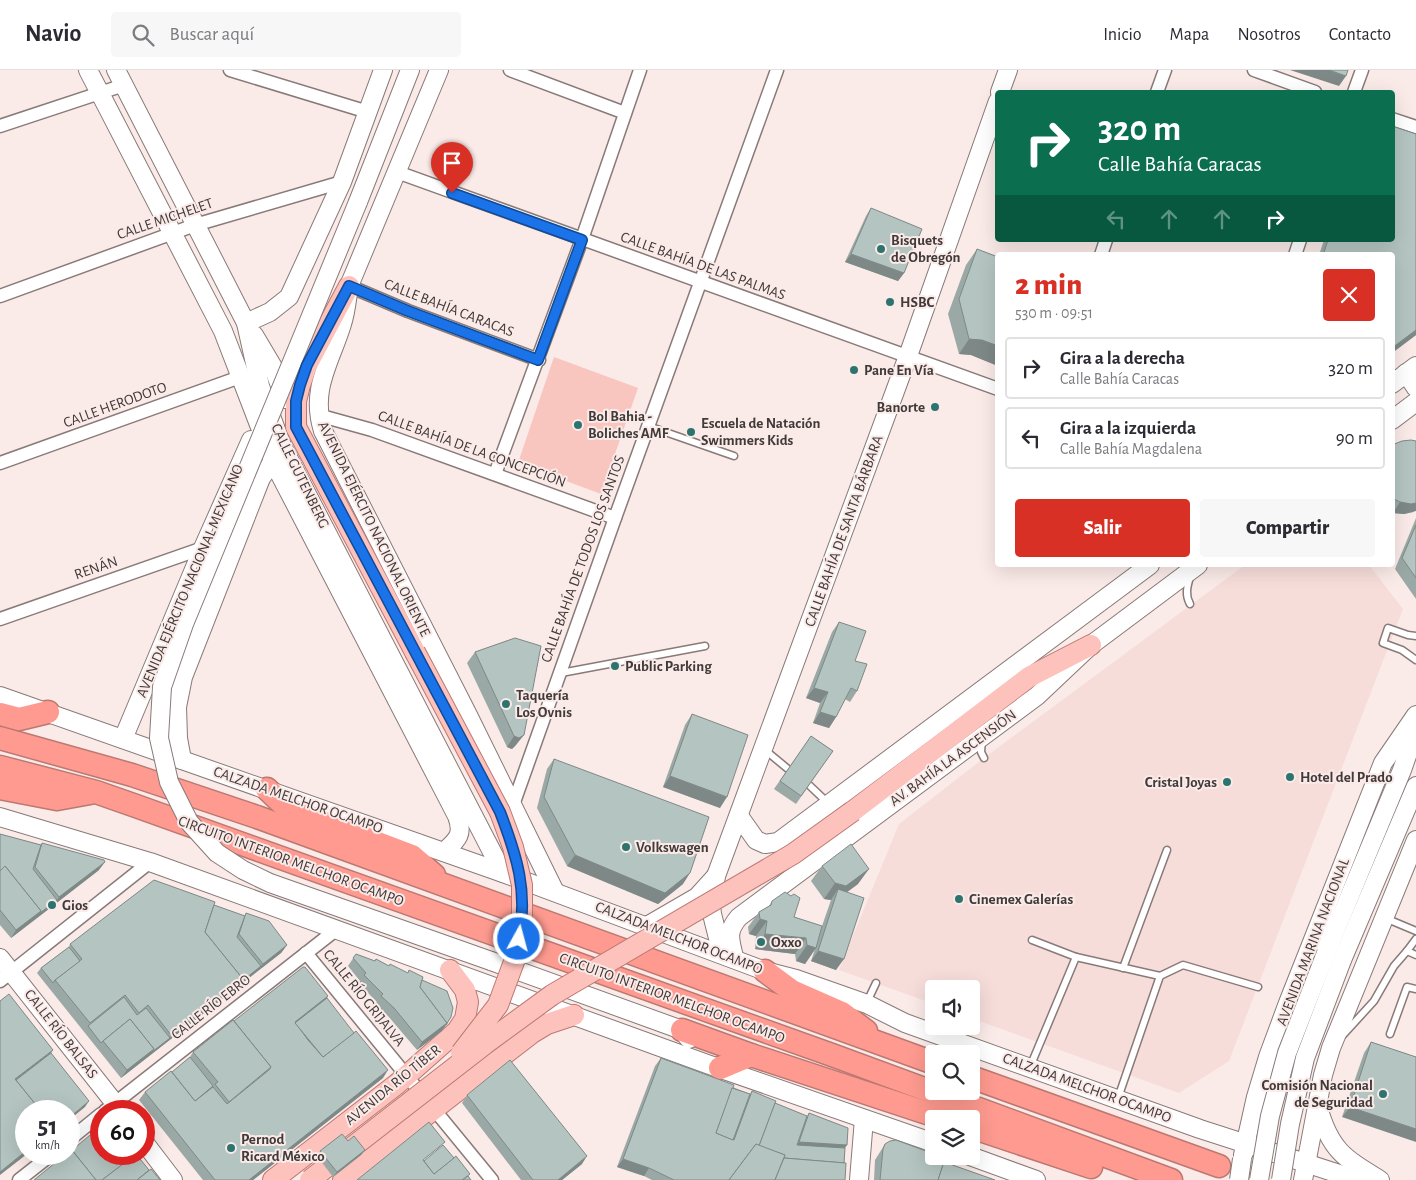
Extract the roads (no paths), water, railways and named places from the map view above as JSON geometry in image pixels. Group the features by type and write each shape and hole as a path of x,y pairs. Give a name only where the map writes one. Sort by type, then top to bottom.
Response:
{"highway":[{"path":"0,714 19,719 48,712"},
{"name":"CIRCUITO INTERIOR MELCHOR OCAMPO","path":"0,738 132,775 446,885 925,1060"},
{"name":"CIRCUITO INTERIOR MELCHOR OCAMPO","path":"0,767 96,792 832,1055 1171,1180"},
{"path":"0,788 57,799 96,792"},
{"path":"267,789 288,809 412,856 446,885"},
{"path":"765,971 792,991 842,1013 887,1046"},
{"path":"682,1030 751,1055 925,1112"},
{"path":"713,1066 751,1055"},
{"path":"980,1080 1219,1166"},
{"path":"980,1131 1106,1172 1139,1169"},
{"path":"1047,1135 1149,1142"}],"main road":[{"name":"CALLE GUTENBERG","path":"88,70 223,331 273,461 425,737 504,873"},
{"path":"383,70 342,182 289,297 270,312 246,323 274,367 296,427 500,812 513,847 522,885 522,924 515,959 498,1005 441,1078"},
{"path":"410,70 358,202 184,624 162,687 159,738 169,782 189,822 218,853 236,866 270,883 682,1030 713,1066"},
{"name":"AVENIDA EJÉRCITO NACIONAL ORIENTE","path":"440,70 349,286 342,325 319,388 318,415 322,431 467,713 555,892"},
{"path":"1001,90 1008,70"},
{"name":"CALLE GUTENBERG","path":"120,77 246,323 260,386 282,446 425,737 460,824 458,838 444,852"},
{"name":"CALLE BAHÍA DE SANTA BÁRBARA","path":"716,876 908,356 995,109"},
{"path":"296,427 296,401 307,365 349,286"},
{"path":"1405,374 1416,388"},
{"path":"1395,418 1416,402"},
{"name":"AVENIDA EJÉRCITO NACIONAL MEXICANO","path":"123,739 258,423"},
{"path":"182,760 178,738 177,707 182,677 260,478 273,461"},
{"path":"739,816 756,840 765,844 778,842 1147,567"},
{"name":"AV. BAHÍA LA ASCENSIÓN","path":"729,957 729,935 733,924 739,916 1037,696 1091,645 1195,567"},
{"path":"310,1180 552,995 793,854 1030,677 1091,645"},
{"name":"CALZADA MELCHOR OCAMPO","path":"0,696 504,873 765,971 796,979 867,1004 904,1023 1118,1099 1247,1155 1305,1172 1358,1180"},
{"path":"425,737 467,713"},
{"name":"AVENIDA MARINA NACIONAL","path":"1239,1180 1247,1155 1256,1097 1268,1057 1383,763 1416,715"},
{"name":"AVENIDA MARINA NACIONAL","path":"1259,1180 1270,1116 1287,1053 1326,953 1402,770 1416,730"},
{"path":"1281,1180 1290,1124 1305,1058 1342,960 1416,786"},
{"path":"0,817 150,862 925,1141"},
{"path":"1305,1172 1317,1103 1331,1048 1384,918 1414,852"},
{"path":"716,876 711,905 712,914 729,957"},
{"path":"647,926 697,897 716,876"},
{"name":"CALLE RÍO BALSAS","path":"0,958 6,977 102,1100"},
{"name":"AVENIDA RÍO TÍBER","path":"273,1180 402,1080 451,1038 465,1019 468,1006 466,994 450,970"},
{"path":"343,1180 537,1029 574,1015"},
{"path":"402,1080 408,1092 428,1112"},
{"path":"1317,1103 1324,1127 1337,1149 1353,1164 1380,1180"},
{"path":"859,1180 864,1119"},
{"path":"1247,1155 1259,1180"},
{"path":"155,1156 173,1180"},
{"path":"980,1160 1036,1180"}],"street":[{"path":"230,70 368,112"},
{"path":"510,70 625,114"},
{"path":"495,474 582,240 640,70"},
{"name":"CALLE BAHÍA DE TODOS LOS SANTOS","path":"513,805 614,518 777,70"},
{"path":"1159,90 1165,70"},
{"path":"1254,70 1309,90"},
{"path":"1355,90 1362,70"},
{"path":"0,126 99,92 120,77"},
{"path":"1395,120 1416,127"},
{"name":"CALLE BAHÍA DE LAS PALMAS","path":"397,172 995,388"},
{"name":"CALLE MICHELET","path":"0,296 195,225 342,182"},
{"name":"CALLE BAHÍA CARACAS","path":"349,286 408,311 538,360"},
{"name":"CALLE HERODOTO","path":"0,463 240,377"},
{"name":"CALLE BAHÍA DE LA CONCEPCIÓN","path":"318,415 372,430 614,518"},
{"name":"RENÁN","path":"0,618 203,548"},
{"path":"6,977 150,862"},
{"name":"CALLE RÍO EBRO","path":"122,1100 337,930"},
{"name":"CALLE RÍO GRIJALVA","path":"306,953 402,1080"},
{"path":"428,1112 492,1180"},
{"path":"19,1180 38,1165"}],"lane":[{"path":"648,426 734,456"},
{"path":"1190,604 1187,597 1187,589 1191,576 1197,567"},
{"path":"1416,636 1388,628 1382,643 1402,650 1416,660"},
{"path":"560,673 705,646"},
{"path":"984,758 981,752 981,744 985,734"},
{"path":"764,749 788,769"},
{"path":"809,785 830,804"},
{"path":"1123,968 1167,850"},
{"path":"1384,918 1416,931"},
{"path":"1331,1048 1374,1001 1394,966 1416,939"},
{"path":"1032,940 1076,957 1160,976 1183,965 1258,987"},
{"path":"1407,951 1416,955"},
{"path":"1030,1068 1076,957"},
{"path":"1118,1099 1160,976"},
{"path":"867,1004 876,983"},
{"path":"1390,1034 1407,986 1416,990"}],"place":[{"name":"Bisquets de Obregón","path":"881,249"},
{"name":"HSBC","path":"890,302"},
{"name":"Pane En Vía","path":"854,370"},
{"name":"Banorte","path":"935,407"},
{"name":"Bol Bahia - Boliches AMF","path":"578,425"},
{"name":"Escuela de Natación Swimmers Kids","path":"691,432"},
{"name":"Public Parking","path":"615,666"},
{"name":"Taquería Los Ovnis","path":"506,704"},
{"name":"Hotel del Prado","path":"1290,777"},
{"name":"Cristal Joyas","path":"1227,782"},
{"name":"Volkswagen","path":"626,847"},
{"name":"Cinemex Galerías","path":"959,899"},
{"name":"Gios","path":"52,905"},
{"name":"Oxxo","path":"761,942"},
{"name":"Comisión Nacional de Seguridad","path":"1383,1094"},
{"name":"Pernod Ricard México","path":"231,1148"}]}
